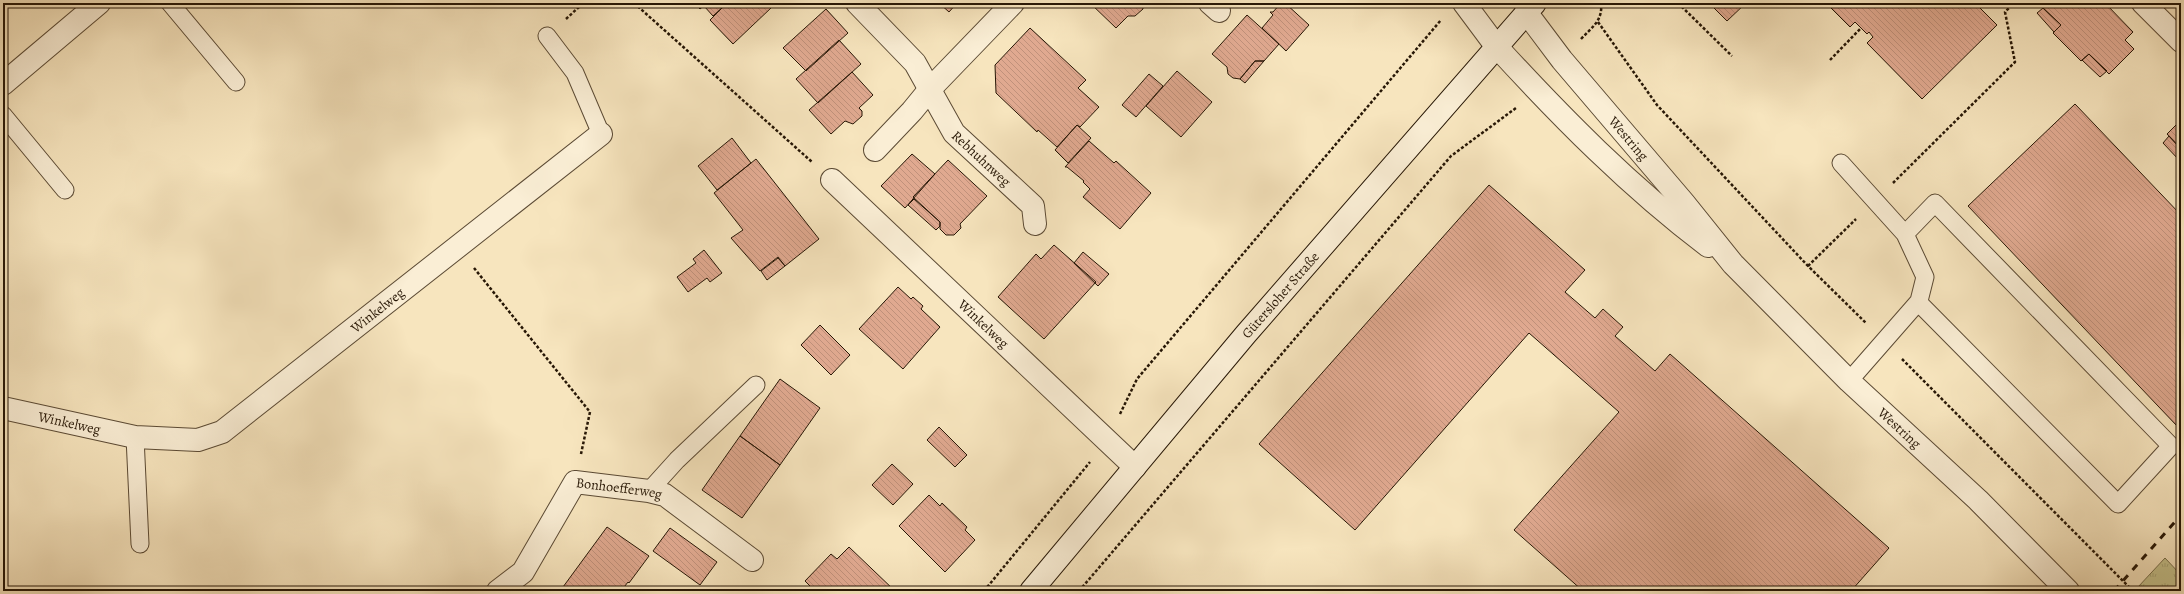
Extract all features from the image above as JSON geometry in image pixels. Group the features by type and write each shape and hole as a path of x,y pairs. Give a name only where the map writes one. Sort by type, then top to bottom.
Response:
{"street":[{"path":"3,84 99,3"},
{"name":"Rebhuhnweg","path":"858,3 915,63 954,133 1033,206 1035,224"},
{"path":"876,150 912,112 930,89 1013,3"},
{"path":"1464,3 1496,46"},
{"path":"2143,3 2181,41"},
{"name":"Gütersloher Straße","path":"1032,591 1246,334 1496,46 1526,6"},
{"name":"Westring","path":"1526,6 1562,60 1684,203 1733,264 1849,381 1978,500 2068,591"},
{"name":"Westring","path":"1496,46 1557,112 1599,153 1669,217 1733,264"},
{"name":"Winkelweg","path":"3,408 135,437 198,440 222,432 458,248 601,134"},
{"name":"Winkelweg","path":"832,180 1135,468"},
{"name":"Bonhoefferweg","path":"498,591 523,572 575,482 665,494 752,560"}],"lane":[{"path":"170,3 236,82"},
{"path":"546,36 574,73 601,134"},
{"path":"3,115 65,190"},
{"path":"1841,163 1905,234 1925,277 1918,302 1885,342 1849,381"},
{"path":"1905,234 1935,203 2171,446 2118,504 1918,302"},
{"path":"649,491 677,460 756,385"},
{"path":"135,437 140,544"}],"path":[{"path":"634,3 832,180"},
{"path":"1584,36 1598,22 1602,9 1601,3"},
{"path":"1677,3 1732,56"},
{"path":"1808,266 2015,62 2005,12 2014,3"},
{"path":"984,591 1106,441 1137,379 1444,17"},
{"path":"1598,22 1657,105 1808,266 2133,591"},
{"path":"1830,60 1861,28"},
{"path":"1079,591 1451,156 1516,108"},
{"path":"458,248 590,412 575,482"}],"green space":[{"path":"2165,558 2181,575 2181,591 2142,591 2138,587"}],"building":[{"path":"694,3 707,3 700,9"},
{"path":"707,3 727,3 713,16 704,6"},
{"path":"727,3 767,3 771,8 733,44 710,20"},
{"path":"939,3 957,3 949,12"},
{"path":"1090,3 1143,3 1143,9 1135,16 1128,16 1116,28"},
{"path":"1281,3 1285,3 1309,25 1286,51 1262,28 1273,15 1270,12 1273,12"},
{"path":"1709,3 1726,3 1729,6 1732,3 1746,3 1727,21"},
{"path":"1826,3 1975,3 1997,25 1922,99 1867,43 1873,37 1869,32 1867,34 1855,22 1850,27"},
{"path":"2042,3 2105,3 2133,32 2125,40 2134,49 2109,74 2089,54 2081,61 2053,33 2061,25 2040,5"},
{"path":"2043,8 2061,25 2054,32 2037,13"},
{"path":"826,9 848,33 806,71 783,48"},
{"path":"1247,15 1279,44 1264,61 1255,61 1240,79 1233,78 1228,74 1227,67 1212,54"},
{"path":"1030,28 1086,80 1078,88 1099,107 1080,127 1077,125 1057,147 1038,130 1037,132 996,93 995,65"},
{"path":"839,40 861,64 818,103 796,79"},
{"path":"2089,54 2107,71 2100,77 2082,60"},
{"path":"1255,61 1264,61 1245,83 1240,79"},
{"path":"1177,71 1212,102 1181,137 1146,106"},
{"path":"852,72 873,95 859,108 862,111 862,116 853,124 845,121 831,134 809,110"},
{"path":"1149,74 1163,86 1136,117 1122,105"},
{"path":"2075,104 2181,215 2181,422 2177,426 1968,206"},
{"path":"2181,120 2181,149 2167,134"},
{"path":"1077,125 1091,138 1068,163 1055,150"},
{"path":"2169,136 2181,149 2180,161 2163,143"},
{"path":"732,138 751,163 717,190 698,166"},
{"path":"1089,141 1114,163 1116,161 1151,193 1120,229 1083,197 1090,189 1083,182 1084,181 1065,167"},
{"path":"912,154 935,174 905,208 881,186"},
{"path":"756,159 819,239 785,266 778,257 760,271 731,238 743,230 714,193"},
{"path":"948,160 987,196 960,224 961,228 954,235 946,235 940,229 940,222 913,197"},
{"path":"1489,185 1585,270 1565,292 1595,318 1603,309 1623,327 1615,336 1655,371 1670,354 1889,548 1851,591 1583,591 1514,530 1619,412 1529,333 1355,530 1259,444"},
{"path":"914,199 940,222 940,226 936,230 908,205"},
{"path":"1054,245 1096,282 1044,339 998,297 1036,254 1041,259"},
{"path":"704,250 722,273 710,282 707,278 688,292 677,277 696,263 693,259"},
{"path":"1083,252 1109,274 1098,286 1074,263"},
{"path":"778,258 785,266 767,280 761,271"},
{"path":"898,287 911,299 913,297 923,306 921,309 940,327 903,369 859,329"},
{"path":"820,325 850,355 831,375 801,345"},
{"path":"780,379 820,408 780,465 740,436"},
{"path":"939,427 967,455 955,467 927,440"},
{"path":"740,436 780,465 742,518 702,490"},
{"path":"892,464 913,484 893,505 872,485"},
{"path":"929,495 940,506 942,503 967,527 965,530 975,540 945,572 899,526"},
{"path":"607,527 649,556 629,583 628,582 621,591 569,591 563,587"},
{"path":"670,528 717,562 700,585 653,551"},
{"path":"849,547 895,591 815,591 805,581 831,554 837,559"},
{"path":"563,587 569,591 561,591"}],"railway":[{"path":"2114,591 2181,515"}]}
